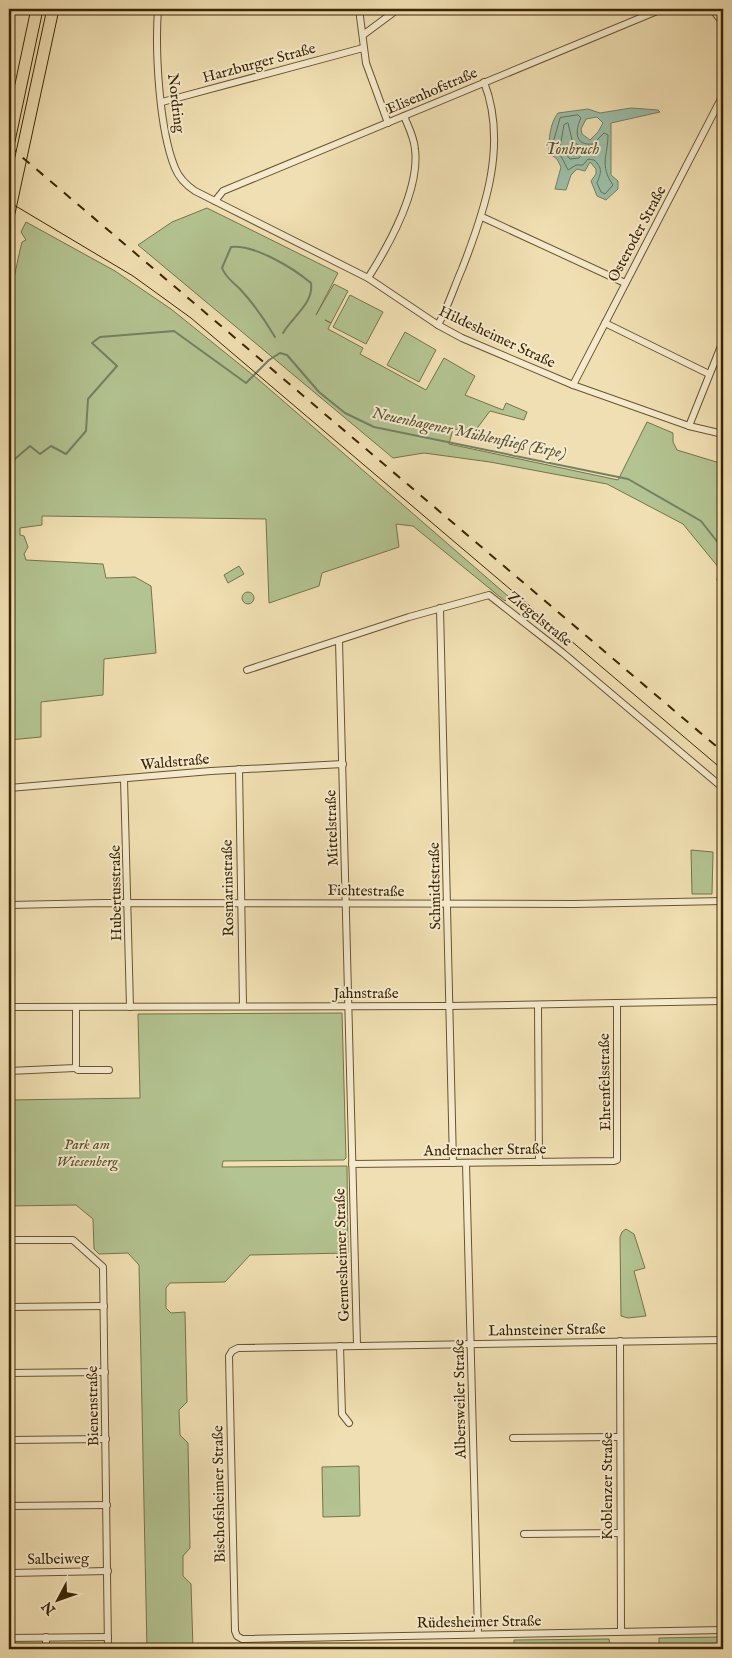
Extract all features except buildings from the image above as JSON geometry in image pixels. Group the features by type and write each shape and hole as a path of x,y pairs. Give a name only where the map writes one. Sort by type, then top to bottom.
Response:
{"highway":[{"path":"9,141 37,9"},
{"path":"9,213 53,9"}],"street":[{"name":"Nordring","path":"158,9 157,41 162,102 175,168 186,184 194,191"},
{"path":"358,9 363,48 370,79 388,123"},
{"path":"362,36 398,9"},
{"name":"Elisenhofstraße","path":"215,201 223,191 662,9"},
{"path":"712,9 723,23"},
{"name":"Harzburger Straße","path":"162,102 363,48"},
{"path":"438,325 482,217 489,188 493,133 488,95 484,82"},
{"name":"Osteroder Straße","path":"573,386 723,95"},
{"path":"368,278 385,252 394,231 415,167 415,148 404,116"},
{"name":"Hildesheimer Straße","path":"194,191 368,278 438,325 507,358 573,386 690,426 723,434"},
{"path":"482,217 625,283"},
{"path":"605,323 709,374"},
{"path":"690,426 723,340"},
{"name":"Ziegelstraße","path":"247,670 440,608 485,595 494,597 723,788"},
{"name":"Schmidtstraße","path":"440,608 453,1163"},
{"name":"Mittelstraße","path":"339,641 352,1164"},
{"name":"Waldstraße","path":"9,788 239,769 343,764"},
{"name":"Rosmarinstraße","path":"239,769 243,1006"},
{"name":"Hubertusstraße","path":"124,779 129,903 130,1007"},
{"name":"Fichtestraße","path":"9,905 347,903 448,905 723,901"},
{"name":"Jahnstraße","path":"9,1007 450,1006 723,1001"},
{"name":"Ehrenfelsstraße","path":"617,1003 617,1160"},
{"path":"538,1005 539,1162"},
{"path":"74,1068 76,1065 76,1008"},
{"path":"9,1071 74,1068 78,1070 108,1070"},
{"name":"Andernacher Straße","path":"352,1164 617,1160"},
{"name":"Albersweiler Straße","path":"466,1163 478,1634"},
{"name":"Germesheimer Straße","path":"352,1164 357,1345"},
{"name":"Bienenstraße","path":"9,1240 69,1239 77,1242 103,1267 108,1649"},
{"path":"9,1307 104,1306"},
{"name":"Lahnsteiner Straße","path":"232,1351 238,1348 357,1345 723,1340"},
{"name":"Koblenzer Straße","path":"620,1341 621,1631"},
{"path":"340,1346 342,1414 349,1423"},
{"name":"Bischofsheimer Straße","path":"232,1351 229,1356 229,1393 235,1631 237,1636"},
{"path":"9,1373 105,1372"},
{"path":"513,1438 619,1437"},
{"path":"9,1440 106,1439"},
{"path":"9,1506 106,1505"},
{"path":"524,1534 620,1534"},
{"name":"Salbeiweg","path":"9,1573 108,1571"},
{"name":"Rüdesheimer Straße","path":"237,1636 242,1639 723,1630"},
{"path":"46,1637 46,1649"},
{"path":"9,1638 108,1637"}],"green space":[{"path":"207,208 338,273 316,315 334,284 348,291 328,329 363,348 360,354 426,390 444,358 475,376 465,395 503,410 506,403 527,412 524,420 490,411 475,431 453,429 449,444 618,480 647,422 673,433 673,442 677,450 723,464 723,591 717,580 719,568 683,524 607,484 490,462 424,453 393,458 138,245 172,222"},
{"path":"26,222 115,271 171,309 259,380 509,597 505,601 413,526 396,524 399,547 322,573 319,586 269,603 266,519 42,516 42,525 20,528 20,535 24,536 28,547 24,554 26,560 103,564 106,578 135,577 151,586 156,653 104,659 103,695 41,702 41,737 9,740 9,301 22,242 26,240 21,232"},
{"path":"350,295 383,312 366,344 333,327"},
{"path":"405,332 436,350 419,382 387,365"},
{"path":"239,566 244,574 228,583 224,575"},
{"path":"246,592 250,592 254,598 250,604 246,604 242,600 242,596"},
{"path":"691,850 713,852 712,894 692,894"},
{"name":"Park am Wiesenberg","path":"342,1013 346,1158 344,1160 223,1161 222,1167 347,1166 348,1253 250,1255 225,1282 170,1283 166,1288 166,1308 171,1313 185,1312 187,1402 179,1410 180,1435 188,1443 190,1548 183,1556 183,1576 191,1584 193,1649 147,1649 139,1265 128,1253 99,1254 94,1249 93,1219 76,1205 9,1206 9,1100 140,1098 138,1014"},
{"path":"626,1229 634,1234 645,1268 634,1271 646,1316 628,1318 621,1316 620,1237"},
{"path":"359,1466 360,1516 323,1517 322,1467"},
{"path":"723,1637 723,1649 659,1649 659,1638"},
{"path":"609,1639 611,1649 514,1649 514,1640"}],"water":[{"name":"Tonbruch","path":"631,108 658,110 660,112 611,123 611,175 618,181 618,189 606,200 597,196 591,181 596,174 596,169 590,162 585,171 577,169 571,175 566,190 555,189 561,167 557,159 549,153 549,143 555,118 558,113 588,109 600,113","holes":["597,117 603,123 590,140 582,134 581,129 586,119"]}],"waterway":[{"path":"275,337 254,306 227,277 222,268 231,247 251,249 262,253 284,264 311,283 311,290 306,303 283,333"},
{"name":"Neuenhagener Mühlenfließ (Erpe)","path":"9,464 30,446 40,454 51,446 66,454 86,431 88,399 117,366 92,343 100,337 174,331 246,383 269,360 280,353 287,355 319,392 345,413 374,427 628,479 701,521 723,549"}],"tram line":[{"path":"9,202 133,276 191,318 723,770"}],"railway":[{"path":"9,146 723,752"}]}
